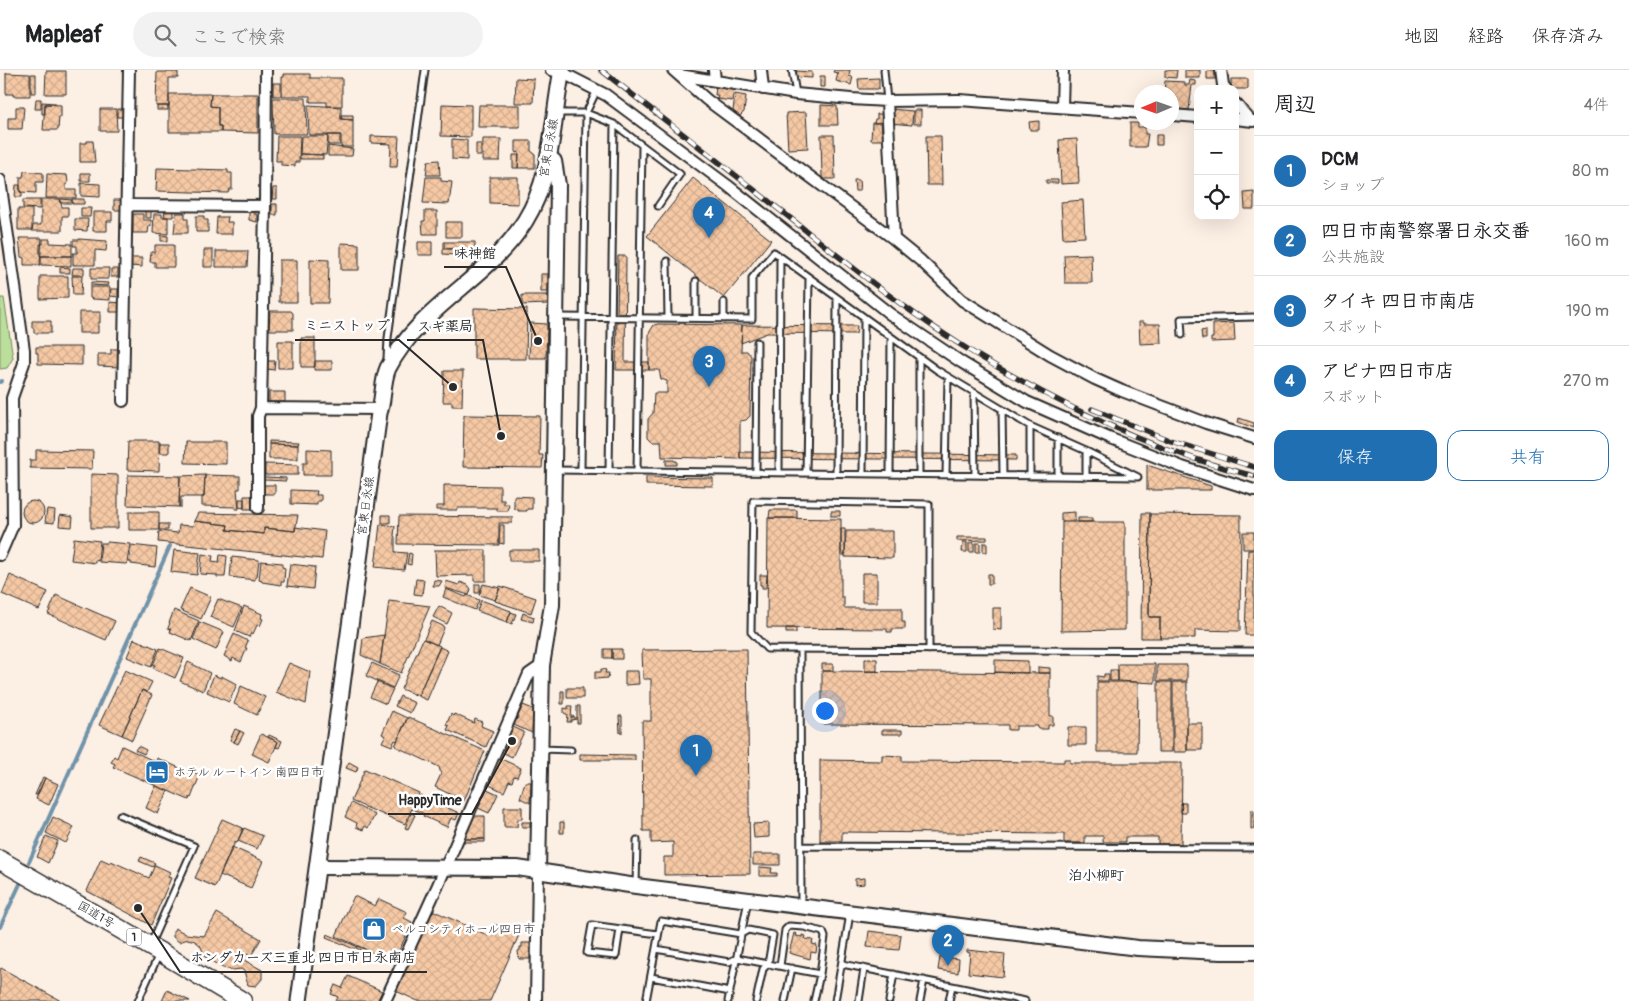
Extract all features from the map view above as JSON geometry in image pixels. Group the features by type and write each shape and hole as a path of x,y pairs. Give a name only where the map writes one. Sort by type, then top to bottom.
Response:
{"highway":[{"name":"国道1号","path":"0,860 242,1001"}],"main road":[{"name":"宮東日永線","path":"300,1001 380,409 387,370 423,321 509,245 526,220 541,188 548,157 555,113 558,71"}],"street":[{"path":"123,401 129,70"},
{"path":"258,508 258,416 261,408 266,70"},
{"path":"714,70 714,81"},
{"path":"760,70 763,89"},
{"path":"1062,107 1063,70"},
{"path":"1221,70 1223,85"},
{"path":"558,71 606,95 727,185 890,314 961,362 1027,402 1111,439 1182,467 1254,490"},
{"path":"676,72 714,81 796,94 887,101 959,100 1134,112"},
{"path":"676,72 707,100 894,238 962,300 1050,355 1095,379 1198,420 1254,438"},
{"path":"887,101 894,238"},
{"path":"1239,107 1252,121"},
{"path":"1179,116 1194,117"},
{"path":"1239,120 1252,121"},
{"path":"536,1001 542,665 552,605 554,470 558,185 554,161 548,157"},
{"path":"0,180 24,350 24,363 12,398 13,525 0,555"},
{"path":"126,208 132,205 265,206"},
{"path":"261,408 380,409"},
{"path":"385,1001 529,674 542,665"},
{"path":"318,867 517,868 636,886 850,914 1138,948 1254,952"}],"lane":[{"path":"387,370 388,338 425,70"},
{"path":"792,70 796,94"},
{"path":"884,70 887,101"},
{"path":"581,469 586,113 597,90"},
{"path":"555,113 586,113 614,124 680,174 658,206"},
{"path":"610,470 614,124"},
{"path":"638,470 642,146"},
{"path":"554,470 1138,477 1030,426 948,377 864,319 774,252 752,278 752,319 556,317"},
{"path":"779,472 780,257"},
{"path":"667,261 668,318"},
{"path":"806,473 809,278"},
{"path":"696,281 696,318"},
{"path":"836,473 837,299"},
{"path":"724,302 724,319"},
{"path":"1182,335 1181,319 1254,317"},
{"path":"863,473 864,319"},
{"path":"890,474 891,338"},
{"path":"756,472 757,342"},
{"path":"919,358 919,474"},
{"path":"946,475 948,377"},
{"path":"974,393 975,475"},
{"path":"1002,409 1003,476"},
{"path":"1030,426 1030,476"},
{"path":"1058,438 1058,476"},
{"path":"1086,451 1086,477"},
{"path":"929,650 929,504 753,501 751,632 767,649 929,650 1254,651"},
{"path":"800,649 801,907"},
{"path":"541,749 571,750"},
{"path":"120,815 194,846 155,949 138,1001"},
{"path":"636,886 637,840"},
{"path":"801,846 1254,848"},
{"path":"728,1001 748,900"},
{"path":"835,1001 850,914"},
{"path":"646,1001 661,921 741,934 748,930 773,935 768,964 762,969 756,1001"},
{"path":"620,929 616,956 587,953 592,925 658,934"},
{"path":"780,966 785,930 789,926 804,927 823,932 826,937 814,1001"},
{"path":"656,949 729,962 736,958 820,974"},
{"path":"842,964 1025,1001"},
{"path":"785,1001 792,968"},
{"path":"859,1001 864,969"},
{"path":"889,1001 894,974"},
{"path":"651,977 730,992"},
{"path":"920,1001 924,980"},
{"path":"949,1001 952,986"}],"green space":[{"path":"0,298 4,298 13,358 7,368 0,369"}],"building":[{"path":"834,70 850,70 849,76 853,77 851,85 836,81 838,73 833,72"},
{"path":"1165,70 1177,70 1176,78 1165,77"},
{"path":"1185,70 1200,70 1200,78 1185,78"},
{"path":"46,71 66,71 66,94 45,94"},
{"path":"796,71 812,72 812,78 796,77"},
{"path":"1207,71 1215,71 1215,79 1207,79"},
{"path":"157,72 178,72 178,78 169,78 169,106 156,106"},
{"path":"6,73 30,74 30,96 6,94"},
{"path":"31,74 36,74 36,93 31,93"},
{"path":"284,74 310,74 310,78 342,78 342,106 327,106 327,102 310,102 310,96 282,96 282,77 284,77"},
{"path":"820,76 825,76 825,87 820,87"},
{"path":"516,78 534,79 533,103 515,103"},
{"path":"879,78 879,89 859,89 858,79"},
{"path":"1231,79 1248,79 1248,89 1239,89 1239,85 1231,85"},
{"path":"1190,80 1196,81 1196,85 1192,85 1189,110 1179,110 1179,85 1165,85 1165,81 1185,82 1185,85 1189,85"},
{"path":"273,83 281,83 281,96 273,96"},
{"path":"716,87 734,90 732,101 717,99 718,95 715,95"},
{"path":"169,94 211,94 210,106 218,107 218,126 221,126 221,132 169,132"},
{"path":"211,94 258,94 258,133 221,132 221,126 218,126 218,107 210,106"},
{"path":"735,94 746,96 744,112 740,116 733,111"},
{"path":"273,98 306,98 307,134 274,134"},
{"path":"36,99 41,99 41,109 35,109"},
{"path":"42,102 55,104 45,104 45,114 42,114"},
{"path":"45,104 61,105 58,130 43,130"},
{"path":"442,104 471,105 471,137 441,136"},
{"path":"308,105 341,107 341,119 353,120 353,147 341,147 341,135 309,135"},
{"path":"479,105 520,105 520,127 478,127"},
{"path":"821,105 837,106 838,125 821,125"},
{"path":"157,106 168,106 168,110 157,110"},
{"path":"16,107 24,107 22,129 8,129 8,118 16,118"},
{"path":"100,109 116,109 117,131 100,131"},
{"path":"117,109 123,109 123,117 117,117"},
{"path":"891,109 913,111 912,125 890,123"},
{"path":"914,110 921,110 921,124 914,124"},
{"path":"806,112 808,148 788,149 786,113"},
{"path":"877,114 882,114 882,122 874,123 875,119 877,119"},
{"path":"341,115 353,115 353,120 341,119"},
{"path":"1039,121 1039,130 1030,130 1029,122"},
{"path":"872,123 881,123 883,140 871,140"},
{"path":"1130,123 1134,123 1134,130 1145,130 1145,134 1148,134 1146,147 1130,147"},
{"path":"328,135 340,135 340,145 328,145"},
{"path":"821,135 834,135 835,179 822,179"},
{"path":"1156,135 1162,135 1162,145 1156,145"},
{"path":"277,136 300,136 299,162 295,162 295,166 281,165 281,161 276,161"},
{"path":"301,136 328,136 326,155 300,154"},
{"path":"371,136 399,137 397,167 390,167 391,144 371,143"},
{"path":"926,136 941,136 942,185 927,185"},
{"path":"452,139 467,140 467,160 452,159"},
{"path":"483,139 501,139 500,161 482,161"},
{"path":"1077,139 1079,183 1061,184 1059,140"},
{"path":"87,141 93,141 95,162 80,162 80,143 87,143"},
{"path":"516,141 531,141 531,151 535,154 535,168 518,168 519,152 516,153"},
{"path":"476,144 481,144 481,156 476,156"},
{"path":"328,146 353,149 352,156 328,156"},
{"path":"300,154 323,155 323,159 300,159"},
{"path":"513,155 519,155 518,168 513,168"},
{"path":"439,160 440,175 426,175 428,161"},
{"path":"157,168 228,170 228,173 232,173 232,189 228,193 156,191"},
{"path":"24,171 43,173 43,182 36,182 36,193 20,192 20,177 23,177"},
{"path":"81,173 90,173 90,181 81,181"},
{"path":"47,174 67,175 68,183 66,184 66,190 76,190 76,198 46,198"},
{"path":"426,177 441,177 441,181 452,182 449,204 423,203"},
{"path":"490,177 518,177 518,204 490,203"},
{"path":"693,178 771,240 724,298 647,236"},
{"path":"854,180 859,180 860,191 855,191"},
{"path":"1046,180 1058,180 1058,183 1046,183"},
{"path":"81,183 100,184 100,197 81,196"},
{"path":"16,185 20,185 22,197 15,197"},
{"path":"273,188 277,188 277,199 272,199"},
{"path":"1254,192 1254,209 1245,209 1244,193"},
{"path":"41,199 60,199 62,207 68,207 68,216 62,216 62,231 32,231 33,225 41,225"},
{"path":"61,199 72,200 72,203 60,203"},
{"path":"72,199 84,199 84,204 72,204"},
{"path":"23,200 40,200 40,209 23,208"},
{"path":"114,200 123,200 123,210 114,210"},
{"path":"1083,200 1085,237 1063,238 1061,202"},
{"path":"272,204 277,204 277,215 272,215"},
{"path":"81,208 91,208 90,217 81,217"},
{"path":"18,209 32,209 32,230 18,230"},
{"path":"145,210 151,210 151,218 145,218"},
{"path":"165,210 173,210 173,217 164,217"},
{"path":"249,211 254,211 254,214 257,214 257,222 249,220"},
{"path":"425,211 437,211 437,234 423,234 422,221 425,221"},
{"path":"93,212 112,212 112,221 107,221 107,231 93,231"},
{"path":"176,213 185,213 185,219 188,219 188,233 174,233"},
{"path":"133,214 143,214 143,220 151,220 148,233 133,233"},
{"path":"154,214 162,214 162,217 168,217 168,234 153,233"},
{"path":"196,216 204,216 204,220 208,220 208,232 196,232"},
{"path":"217,217 228,217 227,222 232,222 232,234 216,234"},
{"path":"75,219 88,219 87,231 75,230"},
{"path":"446,222 462,222 462,237 446,237"},
{"path":"161,235 168,236 168,241 161,241"},
{"path":"19,238 42,238 40,265 24,265"},
{"path":"43,239 50,239 50,243 72,244 72,256 40,256 40,244 43,244"},
{"path":"73,240 107,241 106,251 95,250 95,265 73,265 73,253 77,253 77,246 73,246"},
{"path":"418,242 432,242 432,255 418,255"},
{"path":"444,242 475,242 475,259 457,259 457,249 444,248"},
{"path":"341,243 359,244 359,270 341,270"},
{"path":"155,245 174,245 174,267 155,267 155,262 150,262 151,252 155,252"},
{"path":"443,249 455,249 455,255 443,254"},
{"path":"204,250 213,250 213,267 204,267"},
{"path":"216,251 248,251 247,267 216,267"},
{"path":"1091,254 1092,283 1065,283 1064,255"},
{"path":"41,256 71,256 71,266 41,265"},
{"path":"618,256 626,256 625,362 649,362 649,370 616,370"},
{"path":"130,258 142,258 142,267 130,266"},
{"path":"310,259 329,260 328,303 310,303"},
{"path":"279,260 297,260 297,302 279,302"},
{"path":"60,267 70,268 70,273 60,273"},
{"path":"73,268 84,268 84,275 72,275"},
{"path":"91,268 109,268 108,279 91,279"},
{"path":"111,269 118,269 118,277 111,277"},
{"path":"541,274 548,274 548,292 541,292"},
{"path":"40,276 68,276 68,298 40,299"},
{"path":"72,276 82,276 81,295 73,295"},
{"path":"91,282 109,283 108,286 91,285"},
{"path":"90,287 110,287 110,300 90,298"},
{"path":"111,289 118,289 118,297 110,296"},
{"path":"522,295 548,295 548,304 522,305"},
{"path":"110,302 121,303 121,312 110,312"},
{"path":"474,308 527,309 526,359 474,359"},
{"path":"270,311 291,311 293,313 293,330 269,330"},
{"path":"79,312 100,312 98,333 79,333"},
{"path":"32,321 51,321 51,333 34,333"},
{"path":"1139,322 1144,322 1144,324 1160,324 1161,343 1140,344"},
{"path":"530,323 547,324 546,358 529,358"},
{"path":"1234,323 1235,341 1211,342 1211,338 1213,338 1213,324"},
{"path":"654,325 742,325 741,351 747,351 751,356 750,416 746,420 740,421 740,459 662,457 661,441 652,441 648,437 648,419 653,413 654,393 667,393 667,381 661,379 659,370 649,370 649,333"},
{"path":"742,325 857,326 856,334 767,333 741,343"},
{"path":"1206,330 1206,339 1202,339 1201,331"},
{"path":"301,338 315,338 315,367 301,367"},
{"path":"278,341 293,341 293,368 278,368"},
{"path":"36,347 82,347 82,365 38,364"},
{"path":"111,349 119,349 119,367 98,366 98,354 111,354"},
{"path":"268,361 275,361 274,370 267,369"},
{"path":"315,361 332,361 332,370 314,370"},
{"path":"444,371 463,371 462,406 452,406 452,402 443,402"},
{"path":"269,392 285,392 285,402 269,402"},
{"path":"464,415 540,416 539,455 543,455 542,468 463,467"},
{"path":"1239,418 1254,423 1254,428 1238,422"},
{"path":"128,441 160,441 159,471 127,470"},
{"path":"269,441 299,442 298,445 269,444"},
{"path":"186,442 226,442 226,464 185,463"},
{"path":"159,443 169,443 169,453 159,453"},
{"path":"269,444 298,445 298,459 269,459"},
{"path":"307,449 331,450 331,475 303,475 303,463 307,463"},
{"path":"36,450 93,451 92,469 30,468 30,460 36,460"},
{"path":"740,452 1016,455 1016,460 740,458"},
{"path":"666,460 677,461 677,465 666,465"},
{"path":"265,464 298,465 298,475 265,475"},
{"path":"1147,465 1211,486 1211,490 1147,490"},
{"path":"91,474 118,475 118,528 91,528"},
{"path":"128,475 180,476 179,507 127,505"},
{"path":"205,475 204,497 181,497 181,507 179,507 180,476"},
{"path":"205,475 240,476 240,489 237,489 239,509 235,509 235,507 202,506"},
{"path":"264,477 286,478 286,481 264,480"},
{"path":"646,477 713,478 713,486 646,485"},
{"path":"264,485 275,485 275,494 264,494"},
{"path":"444,485 500,486 500,500 504,500 504,504 509,504 508,511 497,511 497,508 436,510 436,506 444,506"},
{"path":"291,490 317,491 316,495 321,495 321,501 317,501 317,505 291,504"},
{"path":"244,496 252,496 252,509 244,509"},
{"path":"514,496 532,497 532,509 518,511 518,509 514,508"},
{"path":"239,499 244,499 244,508 239,507"},
{"path":"33,501 41,504 44,512 41,520 33,523 25,520 22,512 25,504"},
{"path":"47,509 55,510 54,523 45,522"},
{"path":"770,510 797,510 797,518 769,518"},
{"path":"831,511 840,511 840,516 831,516"},
{"path":"129,512 159,512 159,530 129,530"},
{"path":"1075,512 1075,521 1061,521 1061,513"},
{"path":"198,513 298,515 295,531 264,528 264,534 227,530 228,525 194,521"},
{"path":"1142,513 1150,513 1149,617 1160,617 1160,638 1141,638"},
{"path":"1150,514 1241,515 1240,631 1195,630 1195,638 1160,638 1160,617 1149,617"},
{"path":"60,515 73,517 72,527 59,526"},
{"path":"382,515 390,515 390,523 382,523"},
{"path":"399,516 512,517 512,523 499,523 499,545 398,544"},
{"path":"768,518 841,519 841,597 844,597 844,608 902,608 902,622 905,622 905,629 892,629 892,632 887,632 887,629 767,628"},
{"path":"1078,518 1092,518 1092,522 1078,522"},
{"path":"194,521 228,525 227,530 264,534 264,528 295,531 295,527 325,531 322,559 158,542 159,531 178,533 179,525 193,526"},
{"path":"1062,522 1125,522 1125,630 1061,631"},
{"path":"159,524 168,524 168,530 159,530"},
{"path":"380,524 395,526 395,552 407,553 404,570 375,567"},
{"path":"500,525 504,525 504,544 499,543"},
{"path":"841,529 845,529 845,555 841,555"},
{"path":"846,531 893,531 893,558 845,557"},
{"path":"1243,532 1254,532 1254,549 1243,549"},
{"path":"957,537 987,537 987,540 957,541"},
{"path":"74,538 100,541 98,561 95,560 95,563 71,560"},
{"path":"963,542 967,542 967,552 962,552"},
{"path":"974,542 974,552 969,552 969,543"},
{"path":"101,543 130,544 126,564 99,562"},
{"path":"976,543 980,543 980,552 976,552"},
{"path":"983,543 987,543 987,552 983,552"},
{"path":"131,545 157,548 155,567 131,564 129,562"},
{"path":"174,550 200,553 197,575 171,572"},
{"path":"435,550 486,550 486,581 474,581 474,575 436,576"},
{"path":"509,550 539,550 539,561 509,561"},
{"path":"1248,550 1254,550 1254,635 1245,635"},
{"path":"409,553 412,554 411,565 407,564"},
{"path":"202,554 213,556 212,561 219,562 220,555 227,556 225,577 200,574"},
{"path":"232,557 259,560 255,580 230,577"},
{"path":"261,561 282,563 282,567 285,568 284,582 281,582 281,585 259,580"},
{"path":"290,564 315,567 313,589 287,586"},
{"path":"862,573 877,573 877,602 862,602"},
{"path":"988,574 992,574 992,584 988,584"},
{"path":"10,575 48,592 39,610 2,594"},
{"path":"760,575 767,575 766,588 762,588 762,585 760,585"},
{"path":"416,579 424,580 422,595 414,594"},
{"path":"434,580 442,581 439,586 433,586"},
{"path":"446,581 459,585 460,582 468,585 471,589 469,595 445,588"},
{"path":"475,584 480,584 480,593 475,593"},
{"path":"483,584 500,588 495,600 479,595"},
{"path":"500,586 536,598 531,613 495,601"},
{"path":"190,588 211,597 201,619 180,610"},
{"path":"446,589 479,600 475,610 443,597"},
{"path":"56,595 115,621 106,640 48,614"},
{"path":"218,599 242,608 234,627 210,617"},
{"path":"481,600 511,611 507,622 477,611"},
{"path":"389,601 430,606 401,673 380,664"},
{"path":"244,606 262,614 261,618 263,619 260,626 257,625 253,634 251,633 249,637 235,631"},
{"path":"439,606 452,613 447,624 433,617"},
{"path":"993,608 1001,608 1001,630 993,629"},
{"path":"174,610 199,621 191,641 170,632 171,629 168,628"},
{"path":"511,612 516,614 512,624 507,622"},
{"path":"523,613 534,617 533,622 521,619"},
{"path":"432,621 444,628 437,645 424,639"},
{"path":"200,622 224,632 216,650 193,639"},
{"path":"786,628 796,628 796,633 786,633"},
{"path":"234,634 248,641 241,662 233,658 232,661 224,656"},
{"path":"384,635 380,664 361,655 363,638"},
{"path":"134,639 158,649 151,667 127,657"},
{"path":"423,639 440,646 418,696 401,689"},
{"path":"440,647 448,651 427,700 418,696"},
{"path":"160,648 184,658 175,678 153,668"},
{"path":"604,649 612,649 612,658 604,658"},
{"path":"612,649 622,649 622,659 612,659"},
{"path":"747,649 750,874 664,875 664,857 673,857 673,842 651,843 651,831 643,831 642,721 651,721 651,679 643,679 642,650"},
{"path":"865,659 877,659 877,671 865,671"},
{"path":"995,660 1028,661 1028,673 995,672"},
{"path":"188,662 210,673 203,691 180,681"},
{"path":"289,663 310,672 306,704 276,692"},
{"path":"372,663 399,675 393,688 366,676"},
{"path":"822,664 833,664 833,671 822,671"},
{"path":"1118,664 1155,664 1155,683 1118,681"},
{"path":"1157,665 1187,665 1187,681 1157,681"},
{"path":"1038,667 1050,668 1050,673 1038,673"},
{"path":"601,669 606,670 605,673 609,673 608,678 595,679 595,672 601,672"},
{"path":"125,670 152,682 147,692 142,690 122,735 99,725"},
{"path":"1110,670 1118,670 1118,681 1110,681"},
{"path":"625,671 638,671 639,684 625,685"},
{"path":"822,671 1050,673 1050,716 1053,716 1053,725 1048,725 1048,729 1038,729 1038,726 1016,726 1016,730 1008,730 1008,725 822,724"},
{"path":"1104,674 1109,674 1109,681 1097,681 1097,676 1104,677"},
{"path":"214,675 221,678 221,676 237,684 229,702 207,692"},
{"path":"377,682 393,689 386,704 370,697"},
{"path":"1097,682 1138,682 1137,752 1097,752"},
{"path":"1158,682 1172,682 1172,752 1158,752"},
{"path":"1173,682 1187,682 1187,752 1173,752"},
{"path":"241,686 265,697 257,715 234,704"},
{"path":"567,688 583,688 583,698 567,698"},
{"path":"142,690 152,695 132,740 122,735"},
{"path":"561,691 564,691 564,704 561,704"},
{"path":"400,696 415,703 410,713 395,706"},
{"path":"523,705 533,709 532,733 514,725"},
{"path":"568,706 572,706 571,718 574,716 574,718 577,718 577,706 580,706 580,723 577,723 577,719 567,722 568,715 564,713 564,708 568,709"},
{"path":"392,711 407,718 397,741 395,740 392,746 382,742 385,736 382,734"},
{"path":"451,714 474,723 475,719 482,722 481,726 493,731 486,747 447,730 449,726 446,725"},
{"path":"619,716 622,716 622,733 620,733"},
{"path":"408,717 485,751 464,801 435,787 441,774 439,767 395,746"},
{"path":"1187,723 1202,723 1202,750 1187,750"},
{"path":"511,726 524,732 512,757 500,751"},
{"path":"1068,727 1086,727 1086,745 1068,745"},
{"path":"235,729 240,731 234,742 230,740"},
{"path":"882,730 902,730 902,734 882,734"},
{"path":"240,731 244,733 238,744 234,742"},
{"path":"261,734 278,742 269,762 252,754"},
{"path":"269,735 282,741 279,748 276,747 278,742 268,737"},
{"name":"ホテル ルートイン 南四日市","path":"122,746 156,762 157,758 200,775 191,798 189,800 113,767 115,764 111,762 114,756 117,758"},
{"path":"138,746 146,750 144,754 135,750"},
{"path":"580,754 635,755 635,760 580,760"},
{"path":"882,755 902,756 902,761 1064,762 1064,759 1070,759 1070,763 1182,763 1181,844 1158,844 1158,837 1125,837 1125,842 1103,842 1103,836 1085,836 1085,843 1064,843 1064,834 842,832 842,841 820,841 820,760 882,761"},
{"path":"499,758 521,768 517,777 514,776 512,782 509,781 504,792 487,784"},
{"path":"349,762 358,767 356,772 346,768"},
{"path":"365,769 419,793 405,824 351,801"},
{"path":"43,777 45,778 37,795 35,795"},
{"path":"45,778 58,784 49,805 36,799"},
{"path":"525,782 531,782 530,803 520,798"},
{"path":"156,786 168,791 158,814 146,808"},
{"path":"485,788 498,794 489,813 478,808 480,805 478,803"},
{"path":"420,795 459,813 456,820 451,818 447,827 423,816 424,814 413,809"},
{"path":"351,803 375,815 368,828 365,826 363,830 356,827 357,823 345,817"},
{"path":"1181,803 1186,803 1186,813 1181,813"},
{"path":"504,807 522,807 522,819 518,819 517,827 504,827"},
{"path":"1251,810 1254,810 1254,829 1251,829"},
{"path":"411,813 415,815 408,829 405,828"},
{"path":"473,816 485,816 485,839 464,839"},
{"path":"53,817 74,827 66,843 46,833"},
{"path":"222,819 243,828 215,887 195,878"},
{"path":"522,822 530,822 530,827 522,827"},
{"path":"560,822 564,822 564,833 560,833"},
{"path":"769,823 769,837 754,838 753,824"},
{"path":"244,828 263,836 257,849 238,841"},
{"path":"46,836 58,841 48,863 37,857"},
{"path":"464,839 485,839 485,842 464,842"},
{"path":"232,847 263,861 251,888 220,875"},
{"path":"753,854 780,854 780,865 753,865"},
{"path":"141,857 155,863 153,867 139,861"},
{"path":"101,859 110,863 111,861 149,878 155,865 170,872 168,877 171,878 151,925 87,891"},
{"path":"759,867 772,868 771,873 777,873 777,876 759,876"},
{"path":"864,878 864,884 855,885 855,879"},
{"name":"ベルコシティホール四日市","path":"354,896 375,906 379,899 407,912 404,918 412,922 394,962 336,936"},
{"path":"432,910 489,936 494,924 519,935 490,1001 418,1001 396,991"},
{"path":"217,913 261,939 251,956 247,954 244,960 262,970 262,979 256,986 248,985 244,971 241,969 223,968 206,958 200,945 195,941 188,939 179,942 173,937 175,928 186,934 204,936"},
{"path":"869,931 901,935 899,950 867,947"},
{"path":"794,933 797,934 796,936 806,936 805,939 813,940 812,944 817,945 816,953 811,952 810,959 789,953"},
{"path":"327,934 356,946 354,949 326,937"},
{"path":"522,943 530,943 530,959 519,959 518,951 522,947"},
{"path":"357,946 384,958 383,960 356,948"},
{"path":"967,950 1005,954 1003,977 968,973 970,953"},
{"path":"940,957 959,959 958,973 938,970"},
{"path":"1,968 61,1001 0,1001"},
{"path":"348,976 382,991 377,1001 336,1001 338,997 331,994 335,985 342,988"},
{"path":"167,990 190,1001 162,1001"}],"waterway":[{"path":"29,862 170,546"},
{"path":"0,927 20,884"}],"railway":[{"path":"601,70 879,288 927,323 977,355 1043,392 1111,426 1181,454 1254,476"},
{"path":"1092,409 1171,441 1254,467"}],"place":[{"name":"アピナ四日市店","path":"709,238"},
{"name":"味神館","path":"538,341"},
{"name":"ミニストップ","path":"453,387"},
{"name":"タイキ 四日市南店","path":"709,387"},
{"name":"スギ薬局","path":"501,436"},
{"name":"HappyTime","path":"512,741"},
{"name":"ホテル ルートイン 南四日市","path":"157,772"},
{"name":"DCM","path":"696,776"},
{"name":"ホンダカーズ三重北 四日市日永南店","path":"138,908"},
{"name":"ベルコシティホール四日市","path":"374,929"},
{"name":"四日市南警察署日永交番","path":"948,966"}],"district":[{"name":"泊小柳町","path":"1096,875"}]}
